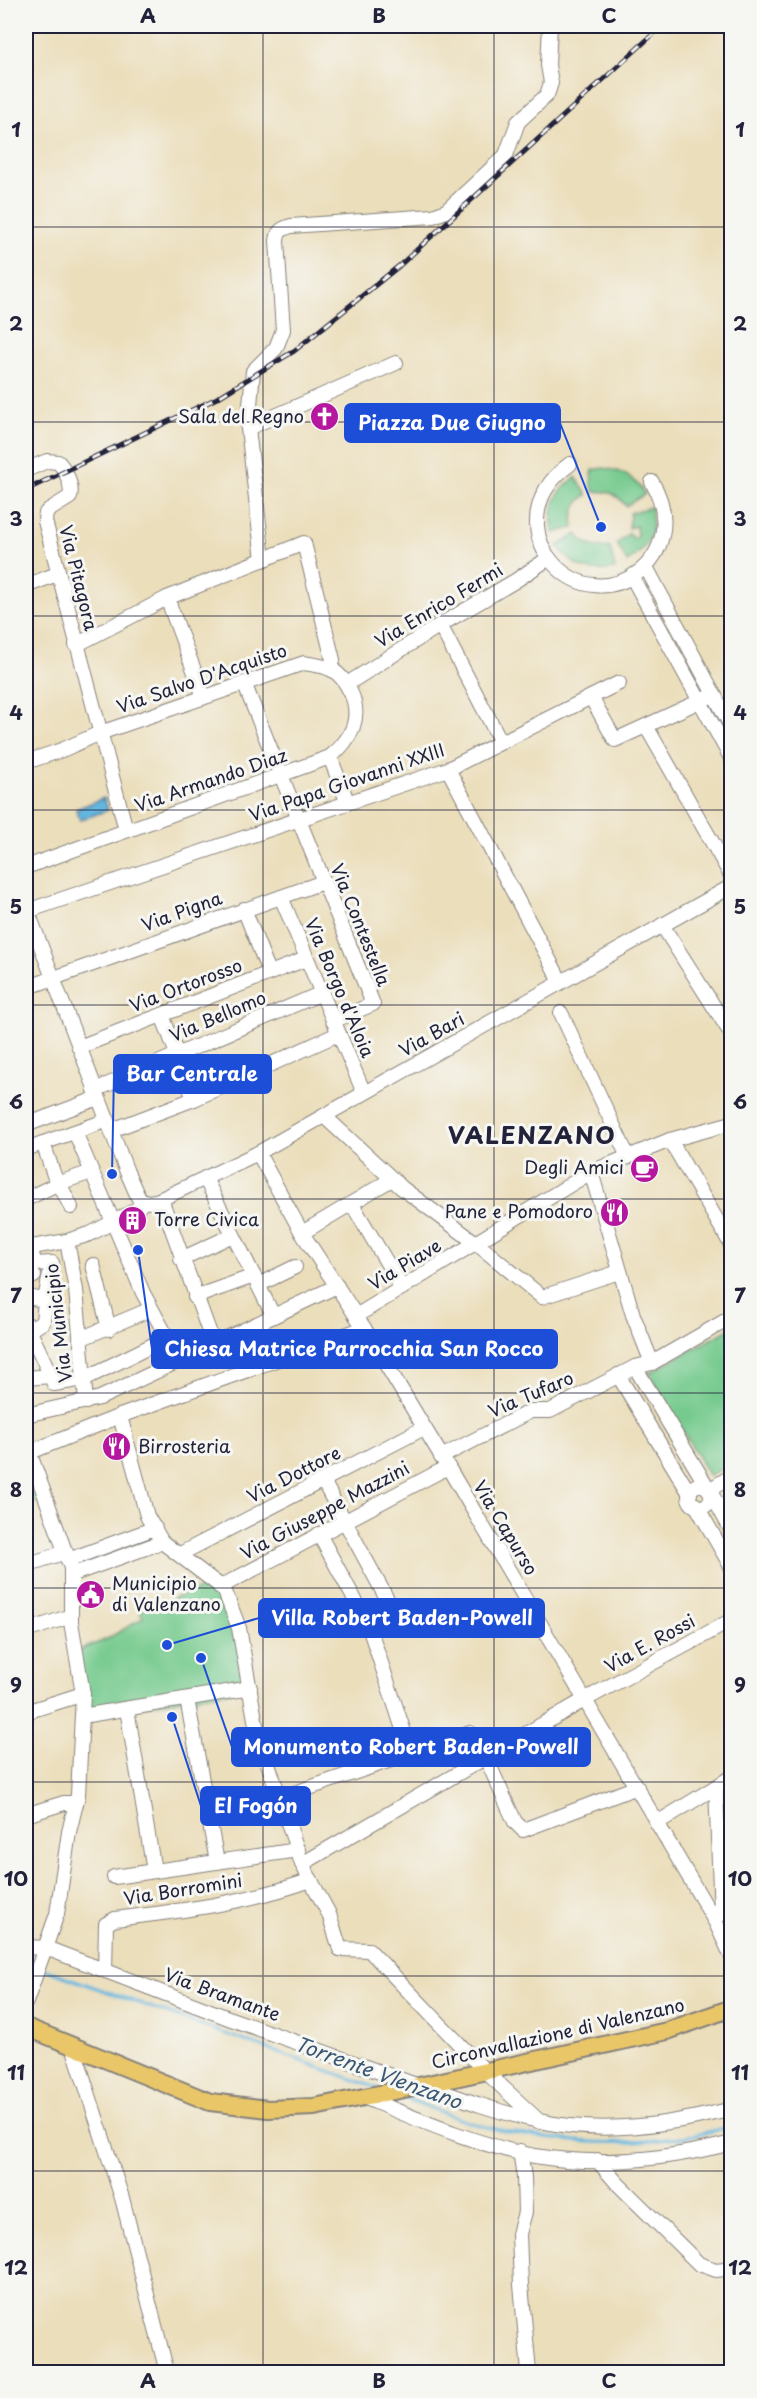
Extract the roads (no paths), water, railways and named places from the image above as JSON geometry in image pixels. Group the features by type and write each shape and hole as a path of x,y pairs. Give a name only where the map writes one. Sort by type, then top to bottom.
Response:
{"main road":[{"name":"Circonvallazione di Valenzano","path":"26,2027 210,2102 268,2109 314,2108 667,2031 725,2010 732,1994"}],"street":[{"path":"263,560 248,429 253,371 276,348 283,330 278,233 283,228 291,226 433,216 446,211 506,155 518,122 547,95 551,83 548,65 550,26"},
{"path":"248,429 396,363"},
{"name":"Via Pitagora","path":"26,470 47,461 58,462 65,471 70,487 70,497 49,510 45,517 57,574 126,830"},
{"path":"570,464 550,481 542,494 538,508 537,531 549,558 566,575 590,584 615,584 632,577 646,567 656,553 664,529 664,514 660,496 652,482"},
{"path":"76,645 166,598 304,543 333,660 331,669 346,684"},
{"name":"Via Enrico Fermi","path":"346,684 549,558"},
{"path":"646,567 732,728"},
{"path":"26,586 57,574"},
{"path":"632,577 732,760"},
{"path":"166,598 204,697"},
{"path":"440,625 501,742"},
{"name":"Via Salvo D'Acquisto","path":"26,762 62,750 100,733 304,663 331,669"},
{"path":"244,683 281,775"},
{"name":"Via Papa Giovanni XXIII","path":"26,909 448,769 619,683"},
{"name":"Via Armando Diaz","path":"26,867 330,757 347,740 356,719 356,707 346,684"},
{"path":"591,697 615,740 713,695"},
{"path":"646,726 730,871"},
{"path":"330,757 347,801"},
{"path":"448,769 561,982"},
{"name":"Via Contestella","path":"281,775 373,1004 335,1027"},
{"name":"Via Pigna","path":"26,987 323,882"},
{"name":"Via Bari","path":"144,1201 161,1199 258,1153 732,886"},
{"name":"Via Borgo d'Aloia","path":"281,897 364,1094"},
{"path":"26,909 139,1199 144,1201 136,1210 90,1234 67,1241 28,1247 34,1264 52,1263 43,1322 27,1328 54,1384 84,1379 167,1338"},
{"path":"244,909 269,972"},
{"path":"662,925 732,1035"},
{"name":"Via Ortorosso","path":"79,1047 306,959"},
{"name":"Via Bellomo","path":"26,1125 97,1094 176,1053 322,993"},
{"path":"561,1013 628,1157"},
{"path":"162,1015 194,1099"},
{"path":"26,1149 75,1132 110,1125 194,1099 335,1027"},
{"path":"324,1116 392,1179 542,1297 619,1272"},
{"name":"Via Piave","path":"356,1316 591,1172 670,1140 732,1123"},
{"path":"75,1132 111,1222 151,1309 180,1361"},
{"path":"670,1140 732,1246"},
{"path":"43,1143 58,1184 71,1207"},
{"name":"Via Capurso","path":"258,1153 302,1233 364,1328 715,1921"},
{"path":"26,1196 28,1198 92,1172"},
{"path":"591,1172 619,1272 652,1363"},
{"path":"206,1178 273,1315"},
{"path":"302,1233 392,1179"},
{"path":"161,1199 195,1298 214,1345"},
{"path":"352,1203 402,1288"},
{"path":"181,1259 233,1235"},
{"name":"Via Municipio","path":"67,1241 76,1290 86,1402"},
{"path":"93,1265 109,1329"},
{"path":"195,1298 296,1267"},
{"path":"76,1290 98,1285"},
{"path":"26,1415 100,1398 337,1286"},
{"path":"26,1297 45,1300"},
{"path":"80,1340 151,1309"},
{"name":"Via Tufaro","path":"444,1462 531,1411 550,1411 634,1367 652,1363 732,1317"},
{"path":"26,2002 57,1914 69,1832 76,1803 83,1694 71,1616 71,1575 67,1556 27,1448 364,1328"},
{"path":"634,1367 732,1531"},
{"path":"618,1375 732,1568"},
{"path":"26,1378 51,1376"},
{"path":"635,1403 651,1394"},
{"path":"120,1416 147,1516 162,1542 224,1589 239,1628 257,1731 302,1864 329,1914 340,1949 369,1950 486,2072 540,2122"},
{"name":"Via Dottore","path":"180,1554 424,1428"},
{"name":"Via Giuseppe Mazzini","path":"220,1587 344,1521 444,1462"},
{"path":"709,1490 732,1476"},
{"path":"323,1481 393,1610"},
{"path":"693,1499 697,1485 709,1490"},
{"path":"26,1565 67,1556 154,1528"},
{"path":"319,1534 368,1624 411,1753"},
{"path":"71,1575 162,1542"},
{"path":"26,1632 71,1616"},
{"name":"Via E. Rossi","path":"302,1864 586,1700 732,1620"},
{"path":"82,1716 250,1688"},
{"path":"26,1712 83,1694"},
{"path":"187,1699 217,1862"},
{"path":"127,1709 154,1871"},
{"path":"280,1798 470,1733 477,1738 515,1822 523,1830 637,1787"},
{"path":"657,1823 732,1777"},
{"path":"715,1921 721,1914 716,1787"},
{"path":"26,1815 64,1803 76,1803"},
{"path":"114,1877 298,1850"},
{"name":"Via Borromini","path":"105,1971 106,1924 115,1919 204,1908 311,1880"},
{"path":"715,1921 732,1942"},
{"path":"715,1921 732,1957"},
{"name":"Via Bramante","path":"26,1947 105,1971 419,2086 540,2122 629,2127 680,2122 732,2109"},
{"path":"73,2046 122,2198 154,2314 167,2373"},
{"path":"369,2097 407,2115 478,2140 535,2156 597,2160 641,2159 707,2150 732,2143"},
{"path":"519,2151 524,2177 525,2212 519,2234 521,2285 529,2373"},
{"path":"597,2160 617,2184 699,2264 716,2270 732,2268"}],"water":[{"path":"104,798 108,810 80,820 76,809"}],"waterway":[{"name":"Torrente Vlenzano","path":"26,1963 35,1966"},
{"name":"Torrente Vlenzano","path":"41,1968 377,2088"},
{"name":"Torrente Vlenzano","path":"400,2096 482,2126 544,2138 576,2141 638,2142 670,2139 732,2126"}],"railway":[{"path":"26,490 217,398 294,351 399,266 662,26"}],"place":[{"name":"Sala del Regno","path":"325,417"},
{"name":"Piazza Due Giugno","path":"601,527"},
{"name":"Degli Amici","path":"645,1168"},
{"name":"Bar Centrale","path":"112,1174"},
{"name":"Pane e Pomodoro","path":"614,1212"},
{"name":"Torre Civica","path":"133,1220"},
{"name":"Chiesa Matrice Parrocchia San Rocco","path":"138,1250"},
{"name":"Birrosteria","path":"117,1447"},
{"name":"Municipio di Valenzano","path":"91,1594"},
{"name":"Villa Robert Baden-Powell","path":"167,1645"},
{"name":"Monumento Robert Baden-Powell","path":"201,1658"},
{"name":"El Fogón","path":"172,1717"}],"district":[{"name":"VALENZANO","path":"532,1136"}]}
